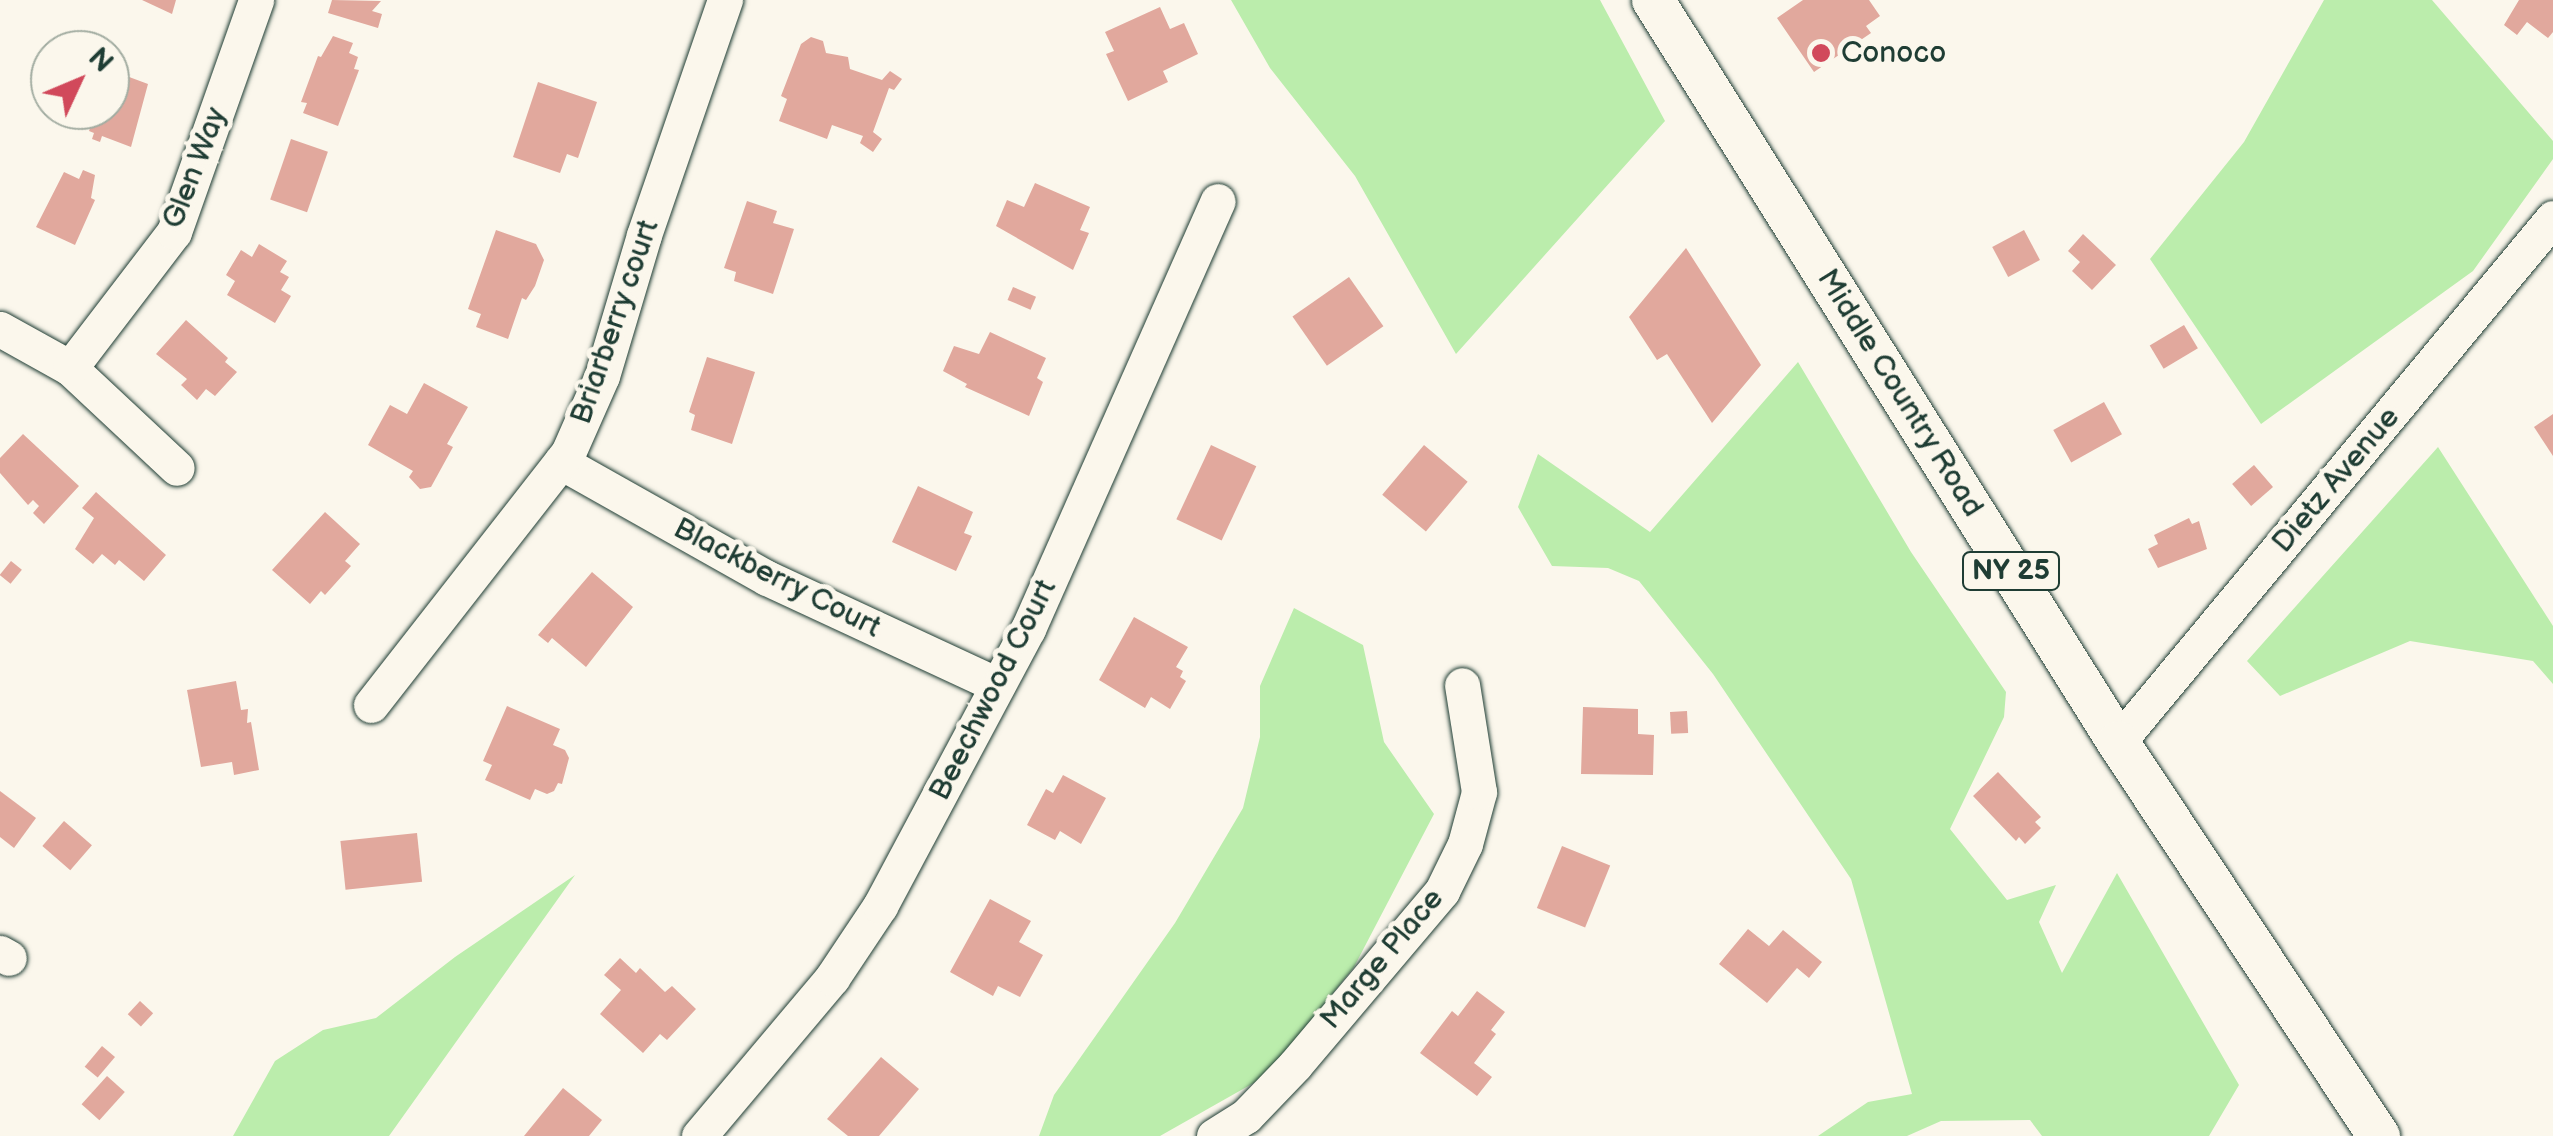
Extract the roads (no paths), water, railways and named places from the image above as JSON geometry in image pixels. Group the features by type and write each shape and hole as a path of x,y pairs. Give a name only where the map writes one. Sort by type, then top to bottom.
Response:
{"main road":[{"name":"Middle Country Road","path":"1653,0 2118,742 2379,1136"}],"street":[{"name":"Glen Way","path":"70,368 174,232 256,0"},
{"name":"Briarberry court","path":"371,705 561,462 602,376 644,235 725,0"},
{"name":"Beechwood Court","path":"699,1136 832,978 880,906 1028,629 1218,202"},
{"name":"Dietz Avenue","path":"2118,742 2550,230"},
{"path":"0,330 70,368 177,468"},
{"name":"Blackberry Court","path":"561,462 767,578 997,686"},
{"name":"Marge Place","path":"1214,1136 1246,1116 1295,1065 1442,890 1465,844 1479,792 1462,685"}],"place":[{"name":"Conoco","path":"1821,53"}]}
